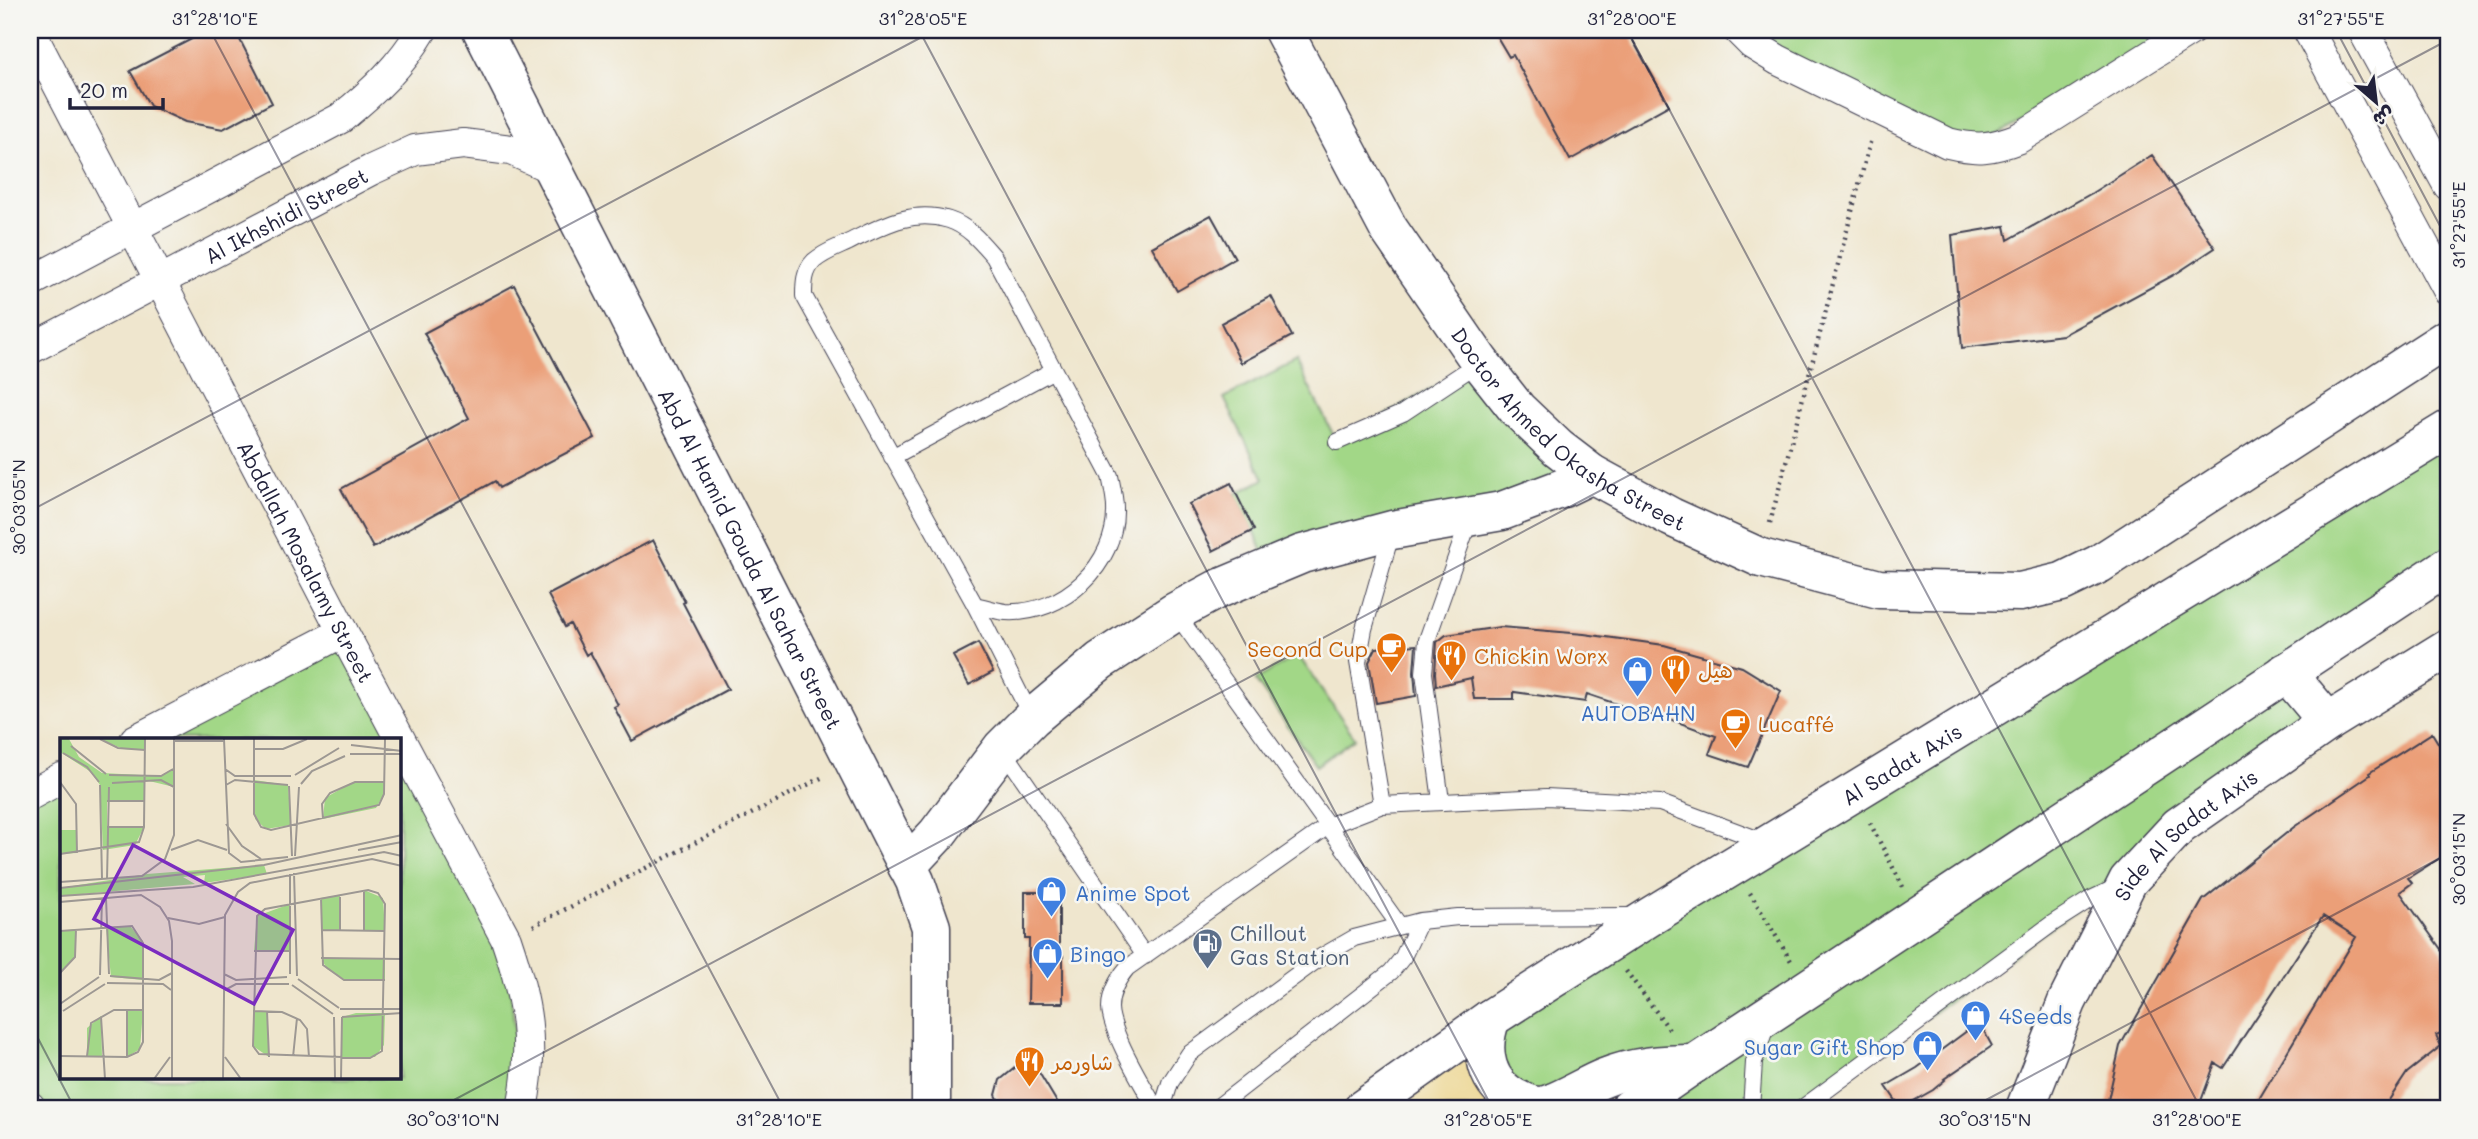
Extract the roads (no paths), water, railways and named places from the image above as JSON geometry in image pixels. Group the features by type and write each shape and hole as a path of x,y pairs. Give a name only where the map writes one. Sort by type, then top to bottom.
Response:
{"street":[{"path":"30,282 341,118 378,87 409,51 422,30"},
{"name":"Abd Al Hamid Gouda Al Sahar Street","path":"482,30 907,866 931,927 931,1109"},
{"name":"Doctor Ahmed Okasha Street","path":"1283,30 1388,228 1480,362 1517,410 1558,448 1592,474 1671,517 1761,558 1879,589 2020,592 2063,582 2099,564 2448,338"},
{"path":"1738,30 1752,44 1778,60 1948,143 1972,149 1996,147 2019,138 2190,30"},
{"path":"2308,30 2448,290"},
{"path":"2363,30 2448,185"},
{"name":"Abdallah Mosalamy Street","path":"30,31 399,738"},
{"name":"Al Ikhshidi Street","path":"30,349 371,170 415,150 463,144 511,150 555,170"},
{"name":"Al Sadat Axis","path":"1363,1109 1491,1018 1651,916 2448,430"},
{"path":"907,866 937,834 1002,748 1032,718 1100,661 1175,612 1227,585 1302,554 1392,530 1470,518 1533,501 1592,474"},
{"path":"1629,1109 2448,566"},
{"path":"139,738 343,632"},
{"name":"Side Al Sadat Axis","path":"2025,1109 2067,1002 2128,881 2179,826 2328,722 2448,648"},
{"path":"2286,672 2328,722"},
{"name":"Abdallah Mosalamy Street","path":"401,741 506,939 522,985 528,1033 528,1081 522,1109"},
{"path":"30,795 60,779"},
{"path":"1491,1018 1484,1048 1491,1077 1512,1097 1525,1103 1540,1106 1605,1077 1633,1068 1694,1064"}],"lane":[{"path":"975,605 1007,612 1040,608 1071,594 1094,571 1110,542 1115,509 1110,476 994,257 975,234 950,220 921,215 892,221 813,262 804,278 804,296 975,605 1032,718"},
{"path":"1337,442 1403,413 1480,362"},
{"path":"892,457 1054,370"},
{"path":"1441,801 1424,673 1427,640 1470,518"},
{"path":"1382,806 1358,662 1364,629 1392,530"},
{"path":"1175,612 1399,925"},
{"path":"1002,748 1145,956"},
{"path":"1156,1109 1115,1029 1110,1008 1114,987 1120,977 1127,968 1328,826 1382,806 1546,797 1660,803 1770,844"},
{"path":"1801,1109 2053,923 2089,900 2128,881"},
{"path":"1162,1109 1170,1083 1189,1054 1321,957 1354,938 1420,920 1458,917 1651,916"},
{"path":"1215,1109 1391,972 1403,957 1420,920"},
{"path":"1751,1109 1754,1062 1772,1012"}],"place":[{"name":"Second Cup","path":"1391,675"},
{"name":"Chickin Worx","path":"1451,682"},
{"name":"هيل","path":"1675,696"},
{"name":"AUTOBAHN","path":"1638,699"},
{"name":"Lucaffé","path":"1735,750"},
{"name":"Anime Spot","path":"1052,919"},
{"name":"Chillout Gas Station","path":"1207,971"},
{"name":"Bingo","path":"1047,980"},
{"name":"4Seeds","path":"1976,1042"},
{"name":"Sugar Gift Shop","path":"1928,1073"},
{"name":"شاورمر","path":"1029,1088"}]}
